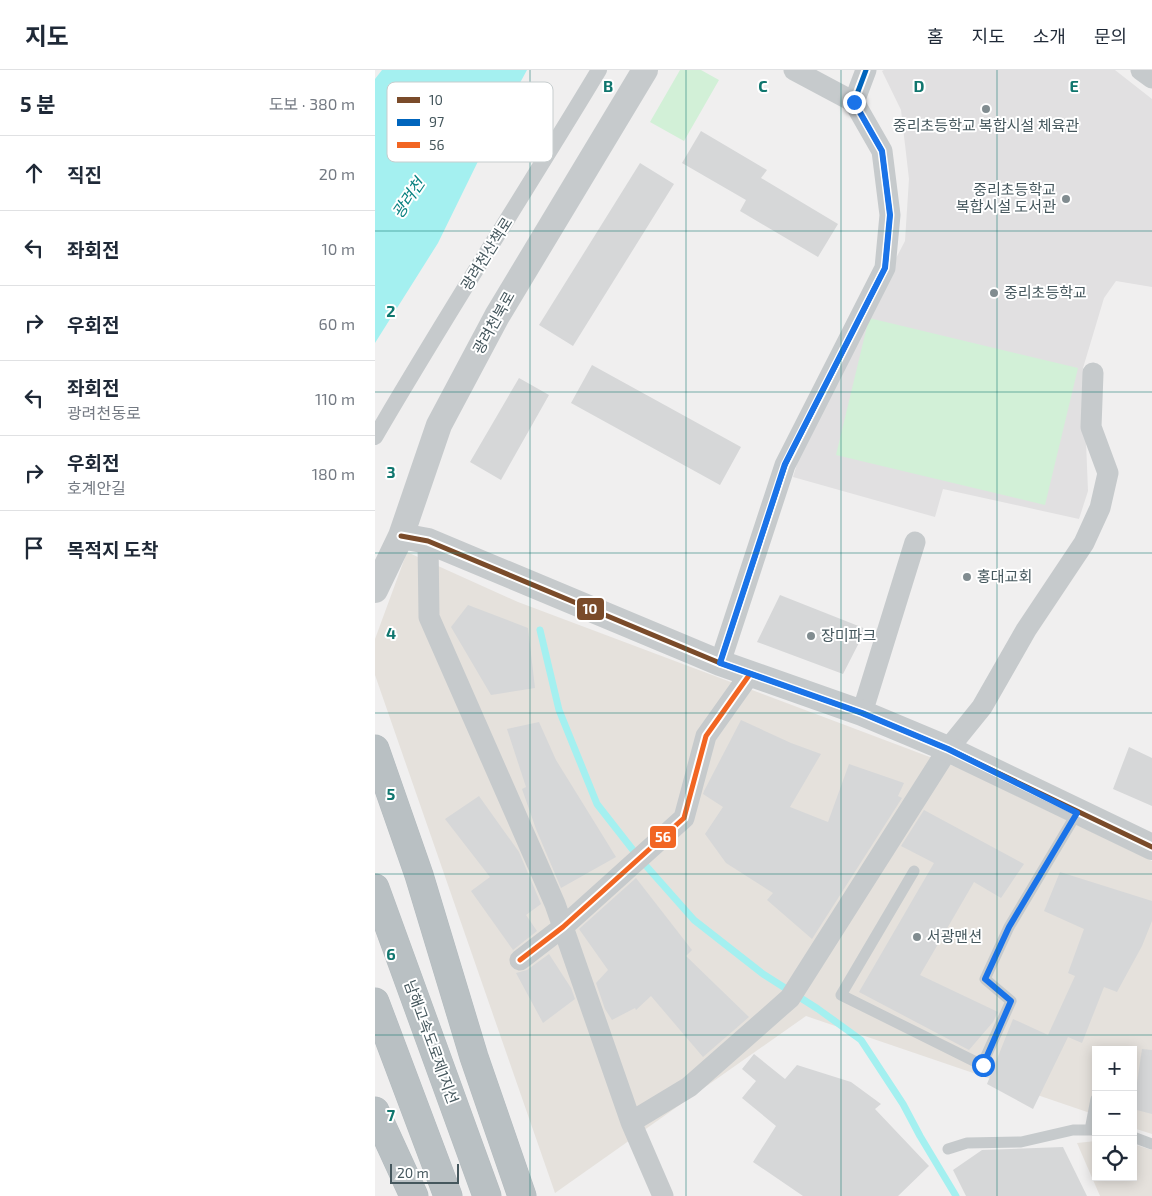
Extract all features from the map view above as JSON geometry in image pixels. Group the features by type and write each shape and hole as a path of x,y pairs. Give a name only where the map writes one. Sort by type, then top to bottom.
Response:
{"highway":[{"path":"375,749 419,874 474,1057 522,1196"},
{"name":"남해고속도로제1지선","path":"375,888 487,1196"},
{"path":"375,1002 448,1196"},
{"path":"375,1112 414,1196"}],"street":[{"name":"광려천산책로","path":"553,147 599,70"},
{"name":"광려천북로","path":"375,590 401,536 439,425 497,316 645,70"},
{"path":"720,663 785,464 885,268 890,215 882,151 854,102 794,70"},
{"path":"854,102 866,70"},
{"path":"1141,70 1152,78"},
{"name":"광려천산책로","path":"375,437 417,364 544,162"},
{"path":"631,1122 689,1087 789,998 948,749 983,707 1026,630 1084,543 1100,508 1108,473 1091,427 1093,373"},
{"path":"401,536 428,541 720,663 862,713 948,749 1077,813 1152,847"},
{"path":"428,541 429,617 555,904 631,1122 663,1196"},
{"path":"862,713 915,542"},
{"path":"520,960 563,927 684,818 706,736 750,674"}],"lane":[{"path":"914,871 841,995 983,1065 1011,1001 985,979 1009,927 1077,813"},
{"path":"948,1149 967,1143 1021,1142 1073,1130 1092,1130"},
{"path":"1137,1138 1152,1144"}],"shaded area":[{"name":"중리초등학교","path":"1115,70 1152,99 1152,287 1116,281 1104,298 1083,368 1088,491 1079,519 943,489 935,517 793,477 809,425 905,241 909,179 901,110 882,71"},
{"path":"407,552 518,602 959,768 1152,861 1152,1134 1137,1129 1137,1046 1092,1046 1092,1114 806,1016 555,1193 375,675 375,639"},
{"path":"1092,1141 1092,1178 1077,1143"},
{"path":"1137,1145 1152,1150 1152,1196 1100,1196 1093,1181 1137,1181"}],"green space":[{"path":"680,70 701,70 719,80 684,141 650,122"},
{"path":"869,318 1078,368 1045,505 836,455"}],"water":[{"name":"광려천","path":"382,70 527,70 520,82 387,82 387,162 478,162 438,243 375,343 375,79"}],"building":[{"path":"701,131 767,170 761,178 838,224 818,257 740,211 746,200 682,163"},
{"path":"640,163 674,184 573,346 539,325"},
{"path":"592,365 741,447 720,485 571,403"},
{"path":"519,378 549,395 501,480 470,462"},
{"name":"장미파크","path":"780,595 866,629 843,674 757,642"},
{"path":"468,605 528,628 535,688 491,695 451,627"},
{"path":"741,720 791,743 821,754 790,807 828,822 849,764 904,783 898,796 902,798 812,939 767,900 773,893 726,863 705,834 723,807 703,794"},
{"path":"539,722 556,760 616,857 561,888 536,829 522,789 526,787 507,729"},
{"path":"1129,747 1152,758 1152,806 1113,789"},
{"path":"479,796 519,852 541,904 526,915 537,931 513,950 471,891 490,877 445,819"},
{"name":"서광맨션","path":"924,810 1024,864 1001,898 974,882 920,975 998,1012 993,1022 969,1050 859,992 934,863 901,846"},
{"path":"1060,872 1152,901 1152,921 1142,946 1117,992 1104,987 1082,1043 1068,1037 1033,1109 987,1084 1013,1019 1048,1035 1075,976 1068,973 1084,929 1044,911"},
{"path":"636,878 692,950 686,956 749,1017 703,1057 651,996 636,1010 635,1008 612,1020 605,1009 596,983 608,970 579,929"},
{"path":"549,954 571,988 575,999 543,1023 516,973 527,970"},
{"path":"1142,1049 1152,1050 1152,1114 1137,1110 1137,1082"},
{"path":"754,1054 785,1079 797,1065 851,1082 881,1104 875,1109 929,1166 898,1196 803,1196 753,1162 776,1126 742,1098 756,1081 742,1069"},
{"path":"1063,1147 1087,1196 966,1196 953,1170 982,1150"}],"waterway":[{"path":"540,630 559,710 597,804 640,859 694,920 763,974 818,1009 861,1040 903,1104 956,1196"}],"transit line":[{"name":"97","path":"720,663 785,465 885,268 890,215 882,151 854,102 866,70"},
{"name":"10","path":"401,536 428,541 720,663 862,713 948,749 1152,847"},
{"name":"56","path":"520,960 563,927 684,818 706,736 750,674"}],"place":[{"name":"중리초등학교 복합시설 체육관","path":"986,109"},
{"name":"중리초등학교 복합시설 도서관","path":"1066,199"},
{"name":"중리초등학교","path":"994,293"},
{"name":"홍대교회","path":"967,577"},
{"name":"장미파크","path":"811,636"},
{"name":"서광맨션","path":"917,937"}],"route":[{"path":"854,102 882,151 890,215 885,268 785,464 720,663 862,713 948,749 1077,813 1009,927 985,979 1011,1001 983,1065"}]}
